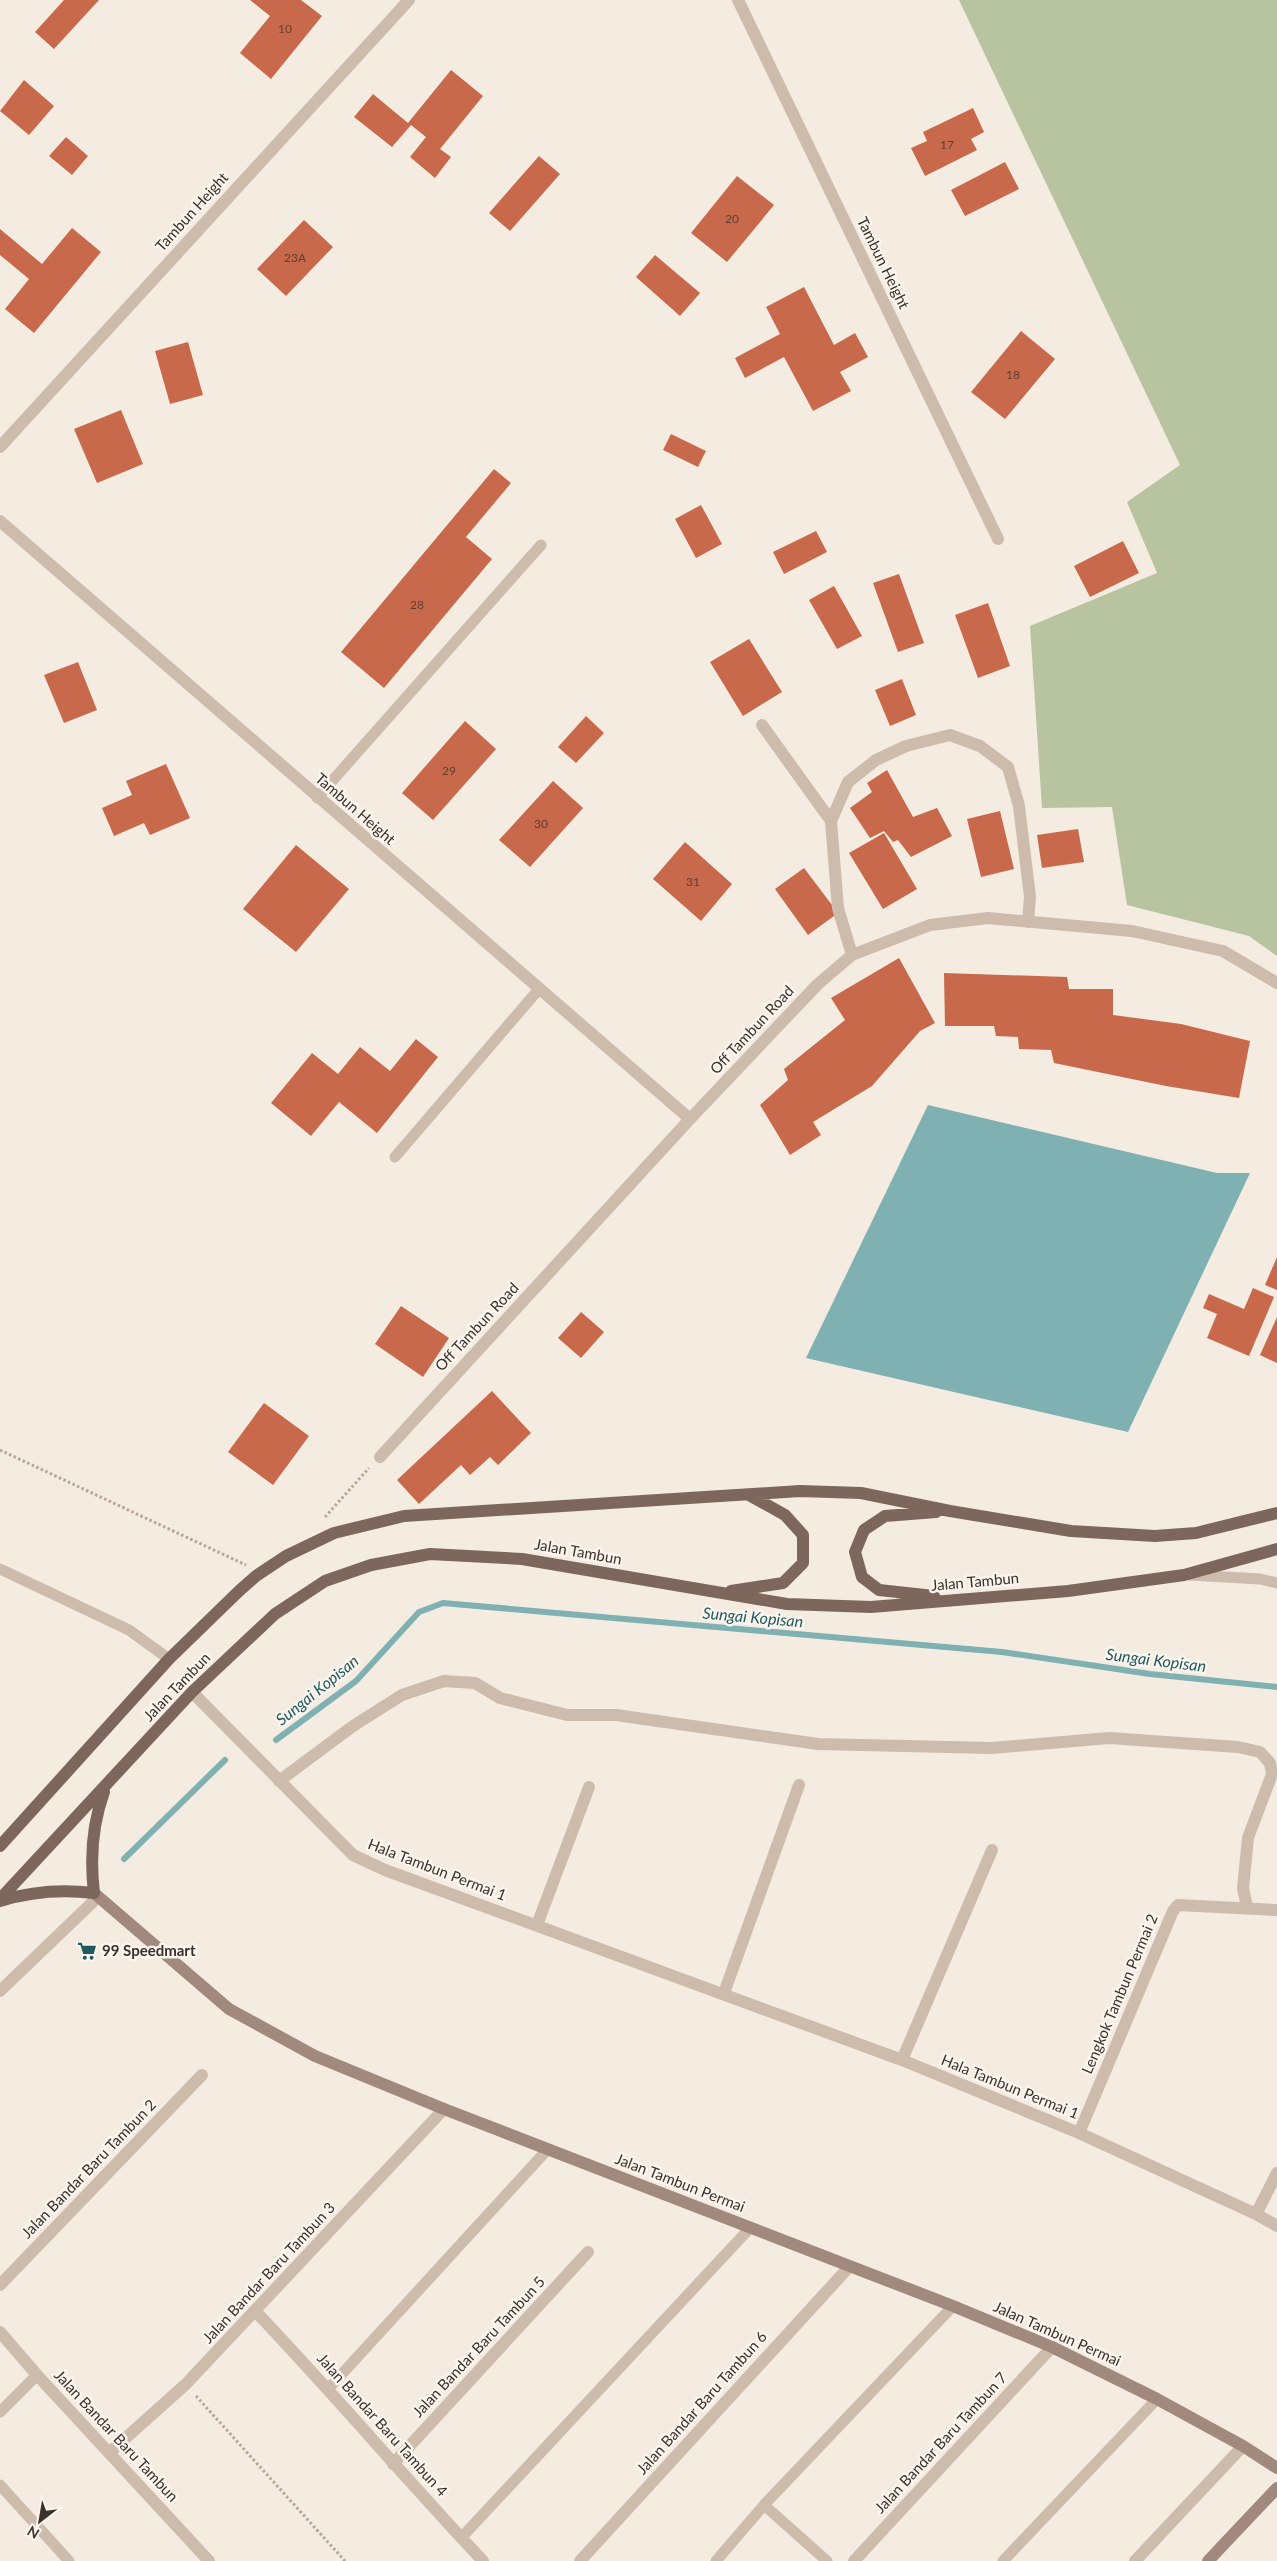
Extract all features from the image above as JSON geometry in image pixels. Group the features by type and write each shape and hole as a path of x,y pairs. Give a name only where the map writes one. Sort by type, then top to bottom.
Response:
{"main road":[{"name":"Jalan Tambun","path":"0,1846 170,1660 256,1576 286,1556 334,1533 404,1516 800,1491 861,1493 950,1511 1071,1531 1155,1536 1196,1533 1277,1513"},
{"path":"720,1592 783,1583 803,1563 803,1535 785,1514 749,1495"},
{"path":"950,1511 885,1516 864,1530 855,1552 862,1577 879,1590 956,1599"},
{"name":"Jalan Tambun","path":"0,1900 106,1788 192,1692 275,1614 325,1581 371,1565 430,1554 522,1559 787,1604 862,1607 1068,1591 1184,1575 1277,1549"},
{"path":"0,1900 20,1895 65,1889 96,1895 91,1866 95,1817 106,1788"}],"street":[{"name":"Tambun Height","path":"0,447 409,0"},
{"name":"Tambun Height","path":"738,0 998,539"},
{"name":"Tambun Height","path":"0,521 317,798 690,1119"},
{"path":"762,725 831,821"},
{"path":"852,955 838,908 831,821 848,782 876,760 906,746 950,735 980,746 1008,766 1019,806 1030,897 1028,922"},
{"name":"Off Tambun Road","path":"380,1457 690,1119 818,984 852,955 930,925 988,918 1132,931 1223,951 1277,983"},
{"path":"280,1781 353,1726 402,1695 444,1682 474,1683 500,1698 567,1715 616,1715 818,1744 992,1748 1109,1738 1238,1747 1260,1752 1270,1762 1272,1774 1248,1838 1244,1888 1247,1907"},
{"name":"Hala Tambun Permai 1","path":"192,1692 353,1855 385,1870 902,2060 1079,2133 1256,2214 1277,2226"},
{"path":"724,1993 799,1785"},
{"path":"537,1925 589,1787"},
{"path":"902,2060 992,1850"},
{"path":"0,1991 96,1895"},
{"name":"Jalan Tambun Permai","path":"96,1895 229,2009 316,2056 547,2150 953,2306 1052,2347 1157,2399 1243,2446 1277,2468"},
{"name":"Lengkok Tambun Permai 2","path":"1079,2133 1173,1911 1178,1905 1277,1910"},
{"name":"Jalan Bandar Baru Tambun 2","path":"0,2285 202,2075"},
{"name":"Jalan Bandar Baru Tambun 3","path":"110,2452 186,2384 256,2312 444,2109"},
{"path":"1256,2214 1277,2173"},
{"name":"Jalan Bandar Baru Tambun 5","path":"392,2464 588,2252"},
{"name":"Jalan Bandar Baru Tambun 6","path":"580,2561 849,2267"},
{"name":"Jalan Bandar Baru Tambun 4","path":"256,2312 329,2388 392,2464 483,2561"},
{"name":"Jalan Bandar Baru Tambun","path":"0,2332 37,2376 110,2452 209,2561"},
{"name":"Jalan Bandar Baru Tambun 7","path":"854,2561 1052,2347"},
{"path":"1135,2561 1243,2446"},
{"path":"1208,2561 1277,2488"}],"lane":[{"path":"317,798 541,545"},
{"path":"395,1157 539,989"},
{"path":"0,1569 128,1630 170,1660"},
{"path":"1184,1575 1260,1578 1277,1583"},
{"path":"329,2388 547,2150"},
{"path":"461,2538 750,2228"},
{"path":"716,2561 764,2505 953,2306"},
{"path":"0,2412 37,2376"},
{"path":"1003,2561 1157,2399"},
{"path":"0,2485 69,2561"},
{"path":"764,2505 827,2561"}],"path":[{"path":"0,1450 250,1566 256,1576"},
{"path":"321,1522 380,1457"},
{"path":"186,2384 345,2561"}],"green space":[{"path":"959,0 1277,0 1277,956 1249,936 1127,905 1112,807 1042,808 1030,626 1157,573 1127,502 1180,465"}],"water":[{"path":"928,1105 1217,1173 1250,1173 1128,1432 806,1358"}],"building":[{"path":"64,0 99,0 54,49 35,32"},
{"path":"250,0 301,0 322,16 271,79 240,53 270,16"},
{"path":"451,70 483,96 440,149 451,157 435,178 410,157 426,137 411,125 392,147 354,117 373,94 408,123"},
{"path":"24,80 54,106 29,135 0,111"},
{"path":"973,108 984,132 971,139 977,150 925,176 911,148 927,141 923,132"},
{"path":"66,137 88,156 72,175 49,156"},
{"path":"539,156 560,174 510,231 489,213"},
{"path":"1005,162 1019,189 965,216 951,190"},
{"path":"737,176 774,205 727,262 691,233"},
{"path":"304,220 333,247 286,296 257,269"},
{"path":"72,228 101,252 34,333 5,309 29,279 0,255 0,229 42,264"},
{"path":"655,255 700,293 680,316 636,277"},
{"path":"804,287 834,345 855,333 868,357 840,372 851,391 813,411 784,357 745,378 735,358 780,334 766,307"},
{"path":"1021,331 1055,359 1005,419 971,392"},
{"path":"188,342 203,395 170,404 155,351"},
{"path":"121,410 143,464 97,483 74,429"},
{"path":"671,434 706,451 698,467 663,450"},
{"path":"494,469 511,483 466,537 492,559 384,688 341,652"},
{"path":"701,505 722,544 696,558 675,519"},
{"path":"816,531 827,552 784,574 773,552"},
{"path":"1123,541 1139,573 1090,597 1074,566"},
{"path":"899,574 924,643 898,652 873,583"},
{"path":"834,586 862,636 837,649 809,600"},
{"path":"988,603 1010,666 978,678 955,615"},
{"path":"749,639 782,692 743,716 710,662"},
{"path":"78,662 97,710 64,723 44,675"},
{"path":"902,679 916,715 890,726 875,690"},
{"path":"586,716 604,733 576,763 558,747"},
{"path":"465,721 496,749 433,820 402,793"},
{"path":"166,764 190,818 150,835 144,823 114,836 102,808 132,795 126,781"},
{"path":"887,770 913,817 937,808 952,836 911,857 898,840 893,842 884,831 870,838 850,808 872,792 867,783"},
{"path":"553,781 583,808 530,867 499,840"},
{"path":"1000,811 1014,869 981,877 967,819"},
{"path":"1078,829 1084,862 1042,868 1037,835"},
{"path":"884,833 917,889 883,909 849,853"},
{"path":"685,842 732,884 701,921 653,879"},
{"path":"296,845 349,889 296,952 243,909"},
{"path":"804,868 838,913 808,935 775,889"},
{"path":"899,958 935,1023 920,1031 872,1086 813,1122 821,1135 790,1155 760,1105 788,1080 784,1069 845,1020 831,998"},
{"path":"944,973 1067,977 1069,989 1113,989 1113,1015 1181,1024 1250,1041 1239,1098 1166,1086 1054,1063 1051,1050 1019,1049 1018,1037 996,1036 994,1026 945,1026"},
{"path":"416,1039 438,1057 377,1133 339,1102 311,1136 271,1103 312,1053 338,1074 360,1047 390,1071"},
{"path":"1277,1257 1277,1290 1265,1285"},
{"path":"1253,1288 1274,1297 1249,1356 1207,1338 1217,1314 1203,1308 1209,1294 1244,1309"},
{"path":"401,1306 449,1338 423,1377 375,1344"},
{"path":"581,1312 604,1332 581,1358 558,1338"},
{"path":"1277,1317 1277,1363 1260,1355"},
{"path":"492,1391 531,1433 498,1465 490,1457 470,1475 461,1465 419,1504 397,1480"},
{"path":"264,1403 309,1436 273,1485 228,1452"}],"waterway":[{"name":"Sungai Kopisan","path":"276,1740 356,1681 419,1612 443,1603 1002,1652 1150,1674 1277,1687"},
{"path":"124,1859 225,1760"}],"place":[{"name":"99 Speedmart","path":"87,1951"}]}
